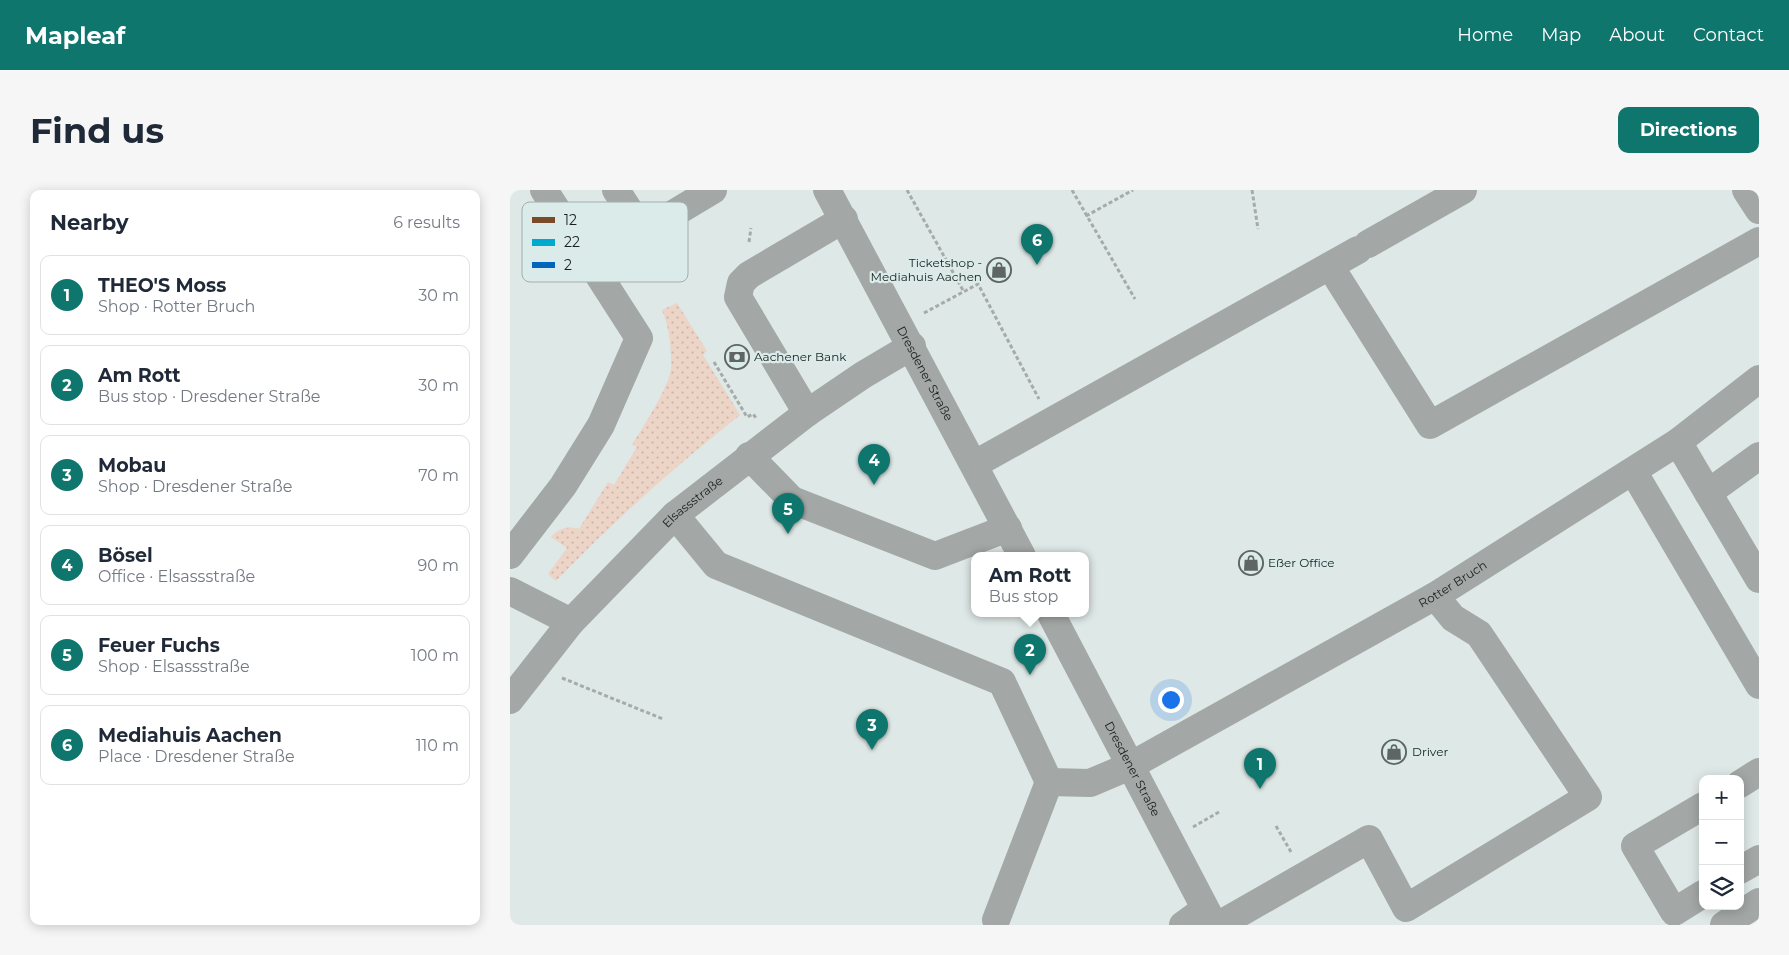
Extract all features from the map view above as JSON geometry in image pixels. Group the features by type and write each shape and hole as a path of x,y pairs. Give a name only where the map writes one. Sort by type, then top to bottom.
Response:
{"street":[{"path":"544,190 552,202"},
{"path":"616,190 623,202"},
{"path":"688,205 713,190"},
{"name":"Dresdener Straße","path":"827,190 975,464 1020,552"},
{"path":"975,464 1330,266 1462,190"},
{"path":"1746,190 1759,210"},
{"path":"807,413 738,297 741,283 749,275 844,219"},
{"path":"1330,266 1430,425 1759,241"},
{"path":"510,555 563,486 601,425 639,338 603,282"},
{"name":"Elsassstraße","path":"510,700 571,622 675,515 771,439 863,375 906,336"},
{"name":"Rotter Bruch","path":"1049,782 1090,783 1130,766 1435,596 1678,442 1759,379"},
{"path":"1678,442 1759,579"},
{"path":"749,456 792,500 935,556 1008,528"},
{"path":"1708,493 1759,456"},
{"path":"1633,471 1759,685"},
{"path":"675,515 716,566 1002,682 1049,782 996,920"},
{"path":"510,591 571,622"},
{"path":"1183,925 1212,920 1369,839 1406,908 1588,797 1479,634 1453,618 1435,596"},
{"name":"Dresdener Straße","path":"1053,617 1212,920"},
{"path":"1744,781 1759,772"},
{"path":"1699,808 1635,846 1674,912 1699,896"},
{"path":"1744,868 1759,859"},
{"path":"1724,925 1759,902"}],"path":[{"path":"907,190 964,292"},
{"path":"1072,190 1135,299"},
{"path":"1086,216 1133,190"},
{"path":"1252,190 1258,229"},
{"path":"906,336 964,292 978,284 1043,407"},
{"path":"714,362 748,417 753,414 771,439"},
{"path":"535,667 663,719"},
{"path":"1208,818 1219,812"}],"shaded area":[{"path":"677,303 707,351 703,355 740,415 645,495 556,581 548,574 567,548 551,537 564,528 579,529 608,482 614,485 637,447 632,445 666,385 671,368 671,354 670,338 662,310"}],"place":[{"name":"Mediahuis Aachen","path":"1037,265"},
{"name":"Ticketshop - Mediahuis Aachen","path":"999,270"},
{"name":"Aachener Bank","path":"737,357"},
{"name":"Bösel","path":"874,485"},
{"name":"Feuer Fuchs","path":"788,534"},
{"name":"Eßer Office","path":"1251,563"},
{"name":"Am Rott","path":"1030,675"},
{"name":"Mobau","path":"872,750"},
{"name":"Driver","path":"1394,752"},
{"name":"THEO'S Moss","path":"1260,789"}]}
